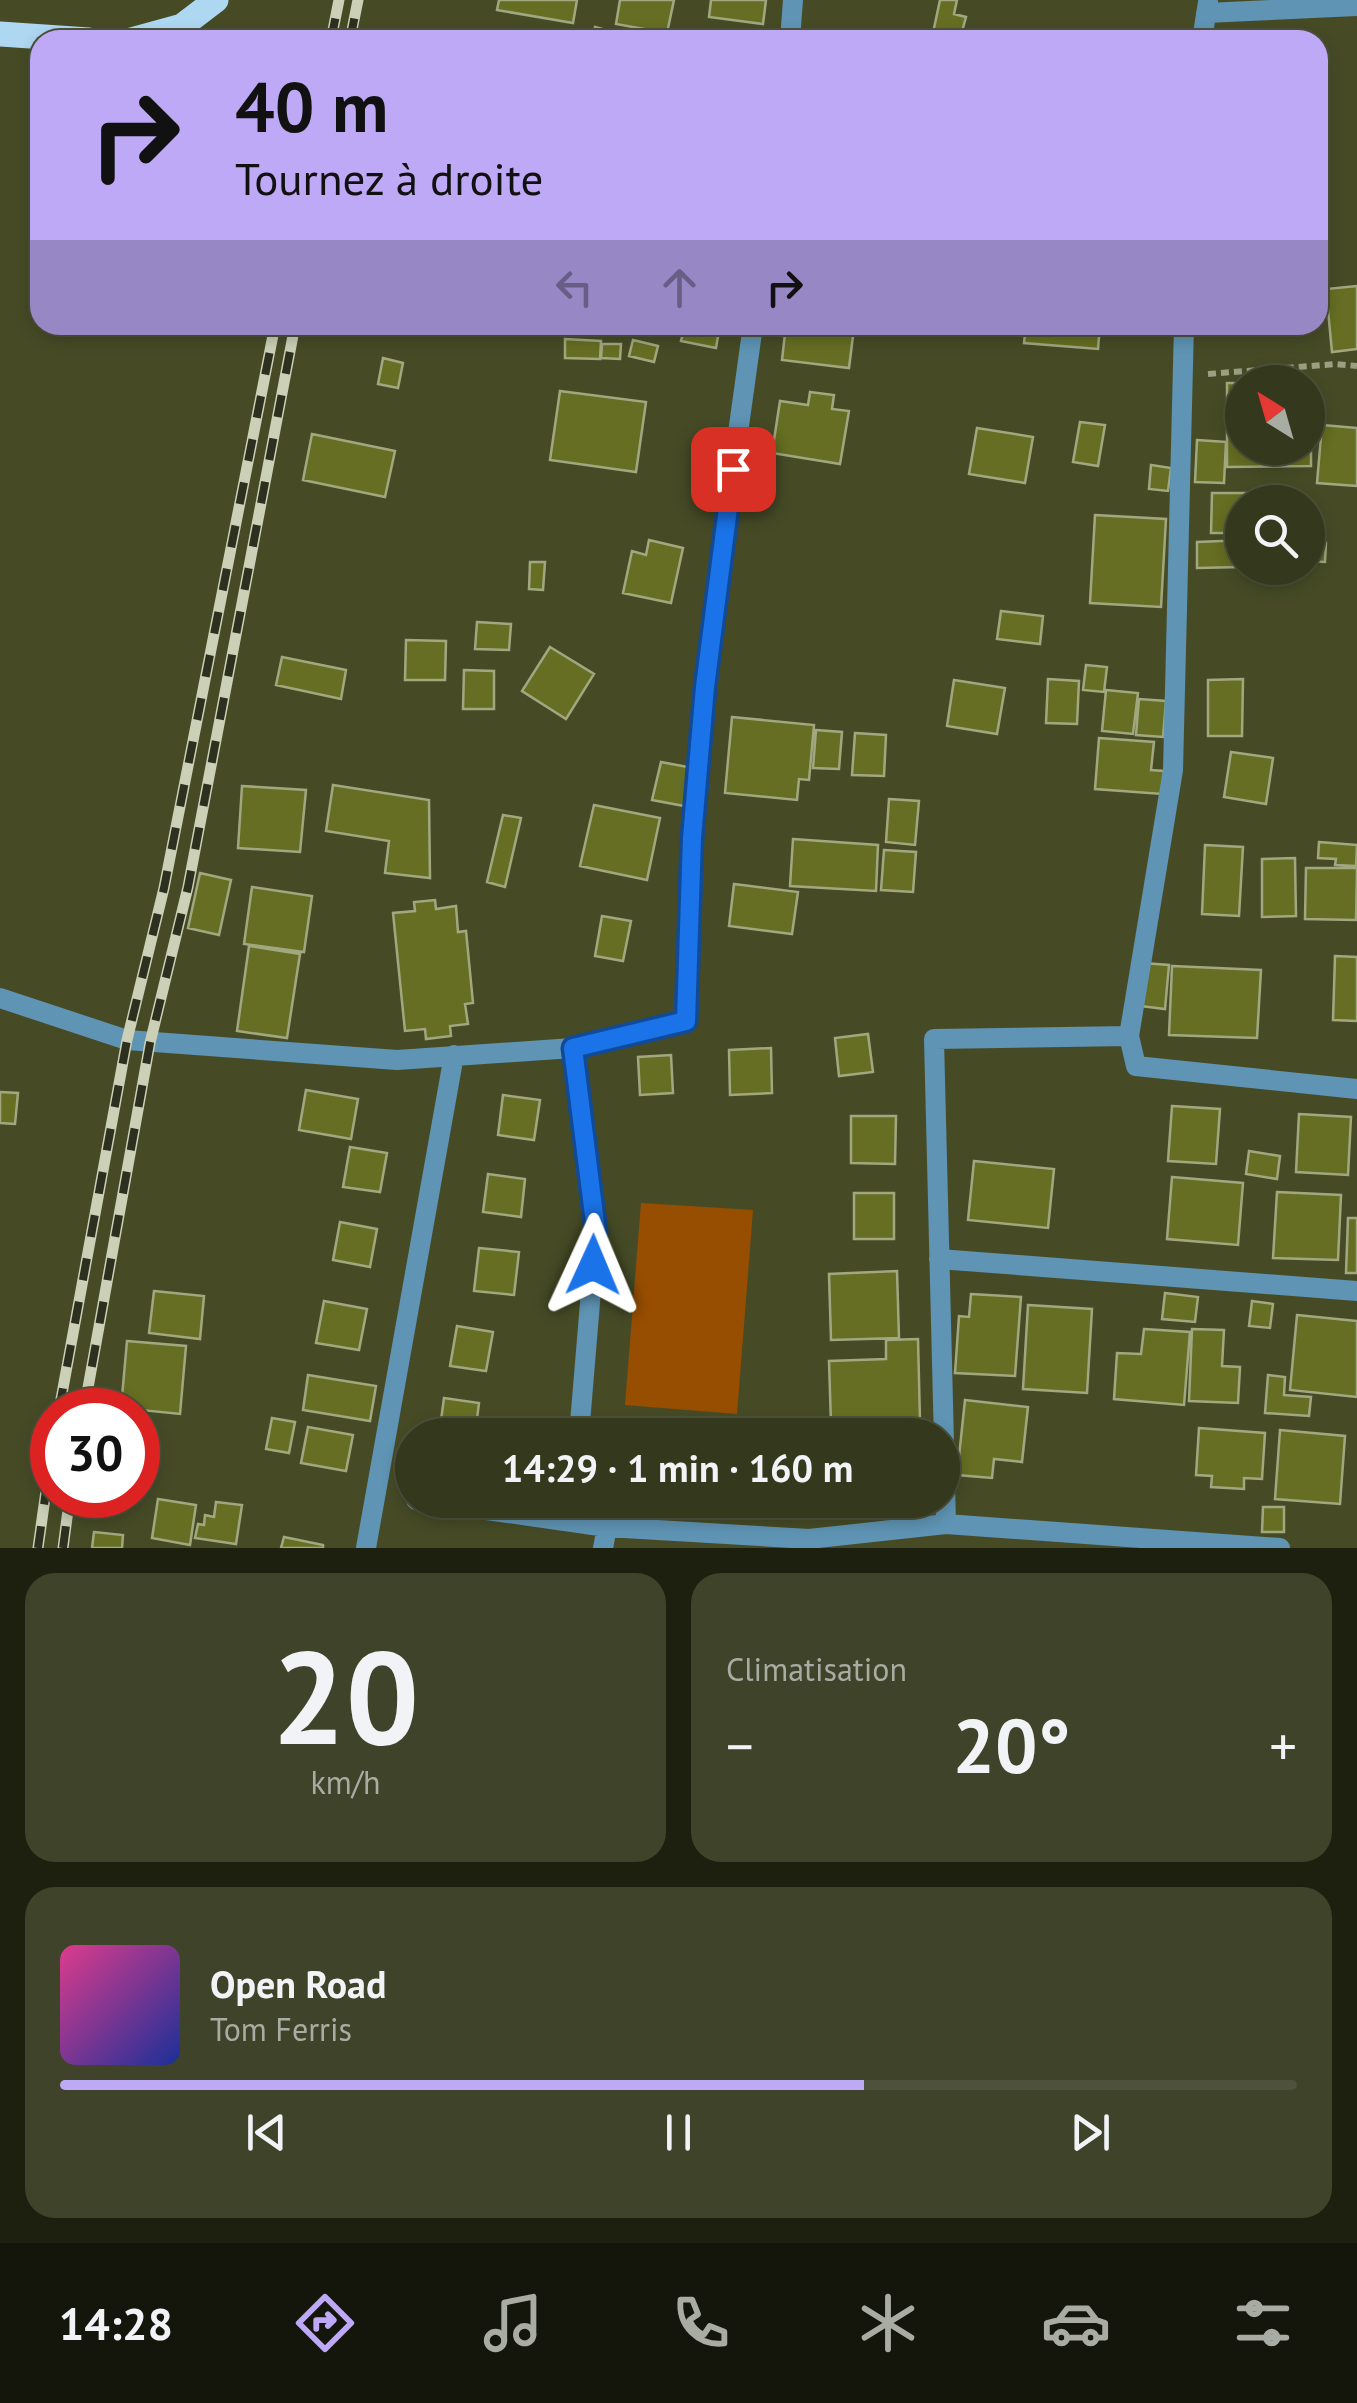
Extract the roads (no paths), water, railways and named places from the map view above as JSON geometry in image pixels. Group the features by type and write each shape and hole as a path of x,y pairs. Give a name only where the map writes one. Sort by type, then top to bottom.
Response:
{"main road":[{"path":"167,30 182,26 216,0"},
{"path":"0,34 30,36"}],"street":[{"path":"791,30 793,0"},
{"path":"1207,7 1357,6"},
{"path":"0,998 128,1040 397,1060 573,1048 686,1021 692,838 708,649 752,335"},
{"path":"1184,335 1173,770 1129,1036 1136,1066 1357,1089"},
{"path":"946,1524 934,1039 1129,1036"},
{"path":"573,1048 596,1231 581,1418"},
{"path":"366,1548 454,1055"},
{"path":"939,1259 1357,1291"},
{"path":"376,1494 395,1497"},
{"path":"548,1518 810,1543 946,1524 1280,1548"},
{"path":"603,1548 607,1526 604,1518"}],"railway":[{"path":"333,30 339,0"},
{"path":"352,30 358,0"},
{"path":"63,1388 127,1040 164,888 273,335"},
{"path":"88,1388 150,1043 188,887 293,335"},
{"path":"38,1548 42,1518"},
{"path":"63,1548 67,1518"}]}
